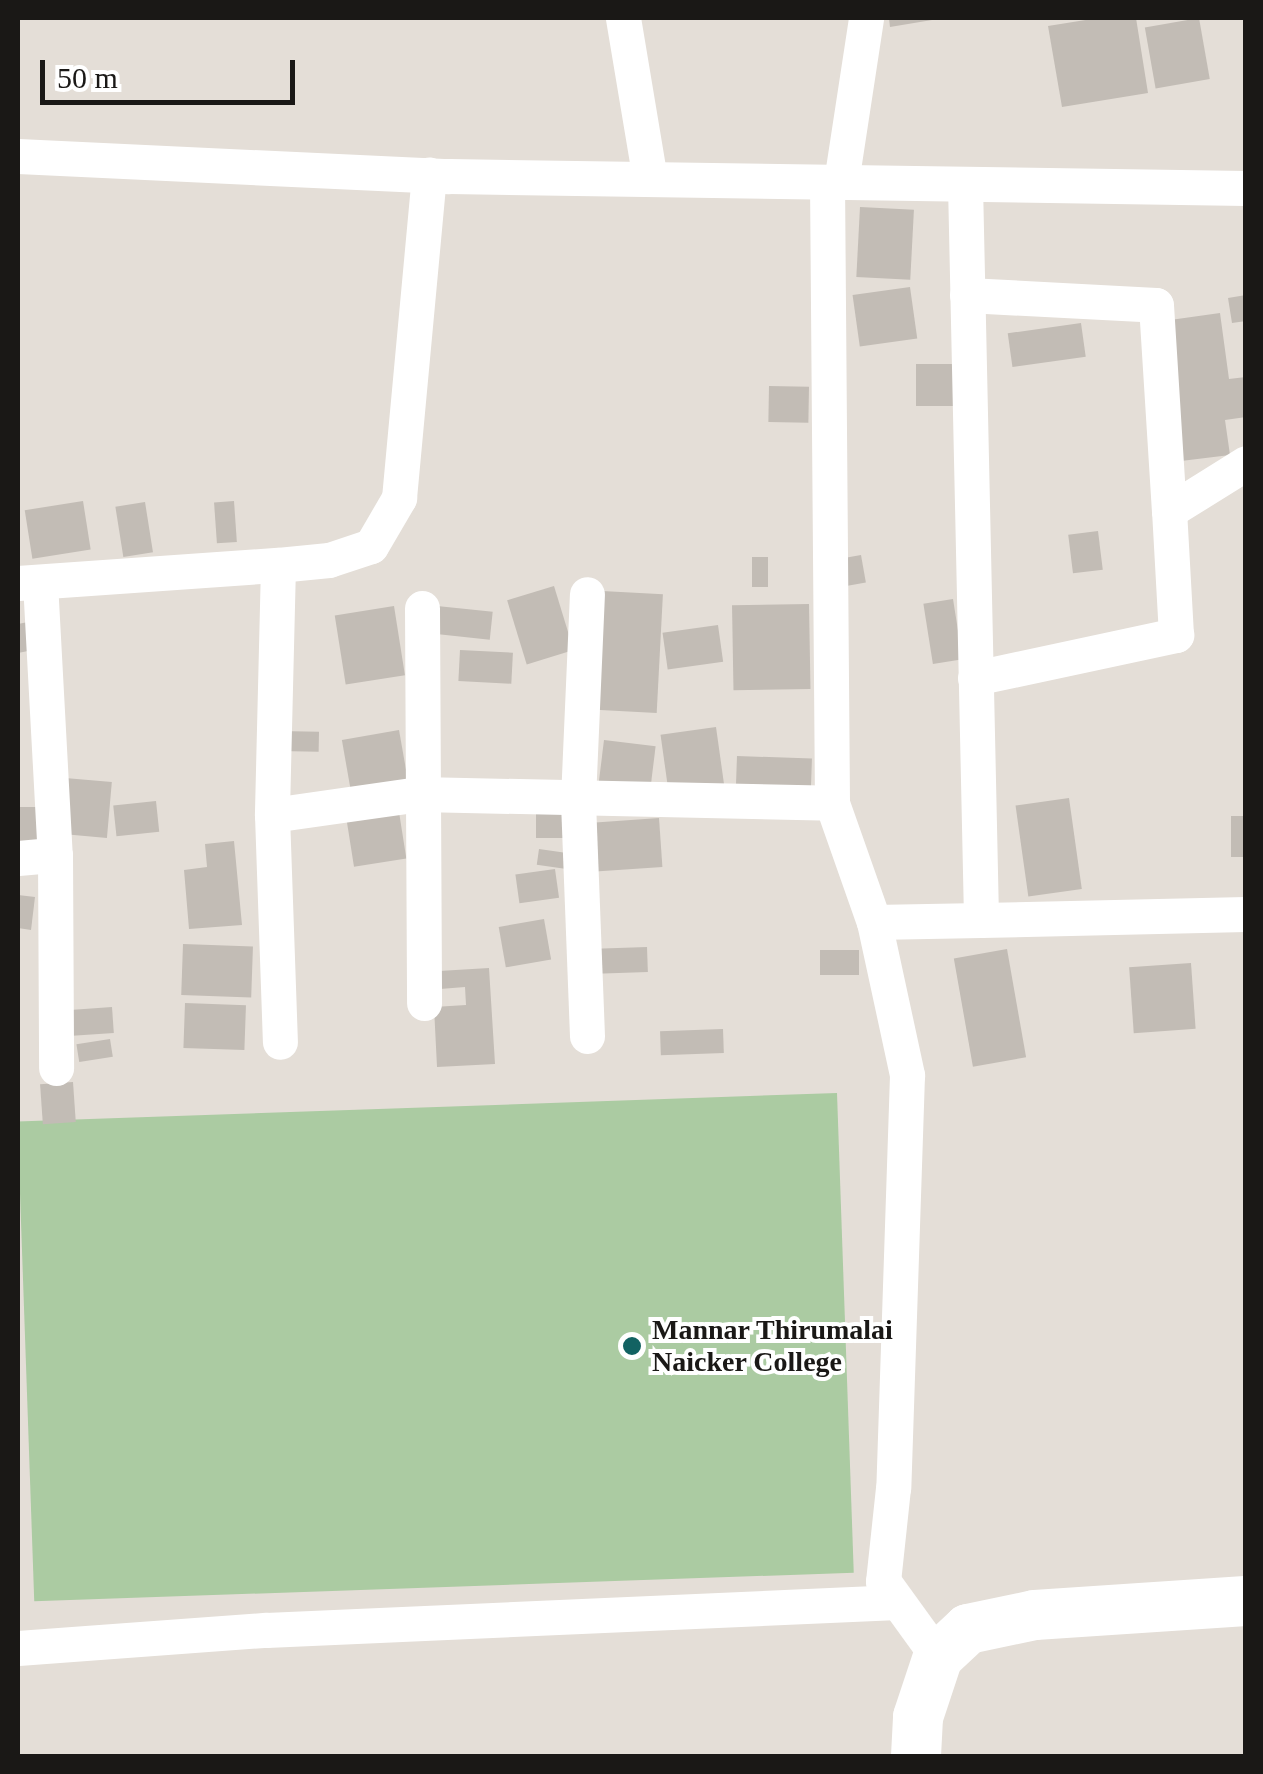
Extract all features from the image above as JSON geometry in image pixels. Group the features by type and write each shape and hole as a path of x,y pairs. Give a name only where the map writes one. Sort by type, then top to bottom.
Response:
{"main road":[{"path":"916,1756 918,1717 938,1658 968,1629 1035,1615 1246,1601"}],"street":[{"path":"622,18 650,179"},
{"path":"866,18 834,182 832,803 874,922 907,1076 894,1470 883,1581 938,1658"},
{"path":"18,156 430,174 1246,188"},
{"path":"56,1068 55,856 29,582 278,566 328,560 371,546 398,498 430,174"},
{"path":"965,184 980,920"},
{"path":"967,295 1156,305 1176,635 975,678"},
{"path":"1169,511 1246,463"},
{"path":"278,566 272,816 280,1042"},
{"path":"587,1036 578,799 588,594"},
{"path":"422,608 419,794 424,1002"},
{"path":"272,816 419,794 832,803"},
{"path":"18,858 55,856"},
{"path":"874,922 1246,914"},
{"path":"18,1648 266,1630 897,1602"}],"green space":[{"name":"Mannar Thirumalai Naicker College","path":"837,1093 854,1573 34,1601 18,1122"}],"building":[{"path":"889,18 932,18 932,20 890,27"},
{"path":"1098,18 1136,18 1148,93 1062,107 1048,26"},
{"path":"1199,18 1210,79 1156,89 1145,28"},
{"path":"860,207 914,210 910,280 856,277"},
{"path":"910,287 917,338 860,347 853,295"},
{"path":"1246,295 1246,321 1232,323 1228,298"},
{"path":"1220,313 1229,379 1246,377 1246,417 1225,420 1230,455 1181,461 1163,321"},
{"path":"1081,323 1086,357 1012,367 1008,333"},
{"path":"916,364 967,364 967,406 916,406"},
{"path":"769,386 809,387 808,423 768,422"},
{"path":"83,501 91,549 32,559 25,510"},
{"path":"234,501 237,542 217,543 214,502"},
{"path":"145,502 153,552 123,557 115,507"},
{"path":"1098,531 1103,570 1073,573 1068,535"},
{"path":"861,555 866,583 839,587 834,560"},
{"path":"752,557 768,557 768,587 752,587"},
{"path":"554,586 574,650 527,664 507,600"},
{"path":"602,591 663,594 657,713 596,710"},
{"path":"953,599 963,659 933,664 923,604"},
{"path":"809,604 810,689 733,690 732,605"},
{"path":"394,606 405,675 346,685 335,615"},
{"path":"437,606 493,612 490,640 434,634"},
{"path":"28,622 33,650 18,653 18,624"},
{"path":"718,625 723,662 668,669 663,633"},
{"path":"460,650 513,653 511,684 458,681"},
{"path":"716,727 724,787 669,795 661,735"},
{"path":"399,730 408,779 351,789 342,740"},
{"path":"279,731 319,732 319,752 279,751"},
{"path":"604,740 656,746 650,789 599,783"},
{"path":"737,756 812,759 811,792 736,789"},
{"path":"65,778 112,782 107,838 60,834"},
{"path":"1069,798 1082,889 1028,897 1016,806"},
{"path":"156,801 159,832 116,836 113,805"},
{"path":"18,807 41,807 41,841 18,841"},
{"path":"399,812 406,858 354,867 347,820"},
{"path":"536,813 567,813 567,838 536,838"},
{"path":"1231,816 1246,816 1246,857 1231,857"},
{"path":"659,818 662,867 596,872 592,823"},
{"path":"234,841 242,925 189,929 184,870 207,867 205,844"},
{"path":"539,849 569,853 566,869 537,865"},
{"path":"555,869 559,898 519,903 515,875"},
{"path":"18,895 35,897 31,930 18,928"},
{"path":"544,919 551,959 506,967 499,927"},
{"path":"183,944 253,946 251,997 181,995"},
{"path":"647,947 648,972 589,974 588,949"},
{"path":"1007,949 1026,1057 973,1067 954,958"},
{"path":"820,950 859,950 859,975 820,975"},
{"path":"1191,963 1196,1029 1134,1033 1129,967"},
{"path":"489,968 495,1064 437,1067 434,1007 466,1005 465,987 440,989 439,971"},
{"path":"185,1003 246,1005 244,1050 183,1048"},
{"path":"112,1007 114,1033 65,1036 63,1010"},
{"path":"723,1029 724,1053 661,1055 660,1031"},
{"path":"110,1039 113,1057 79,1062 76,1044"},
{"path":"73,1082 76,1122 43,1124 40,1084"}],"place":[{"name":"Mannar Thirumalai Naicker College","path":"632,1346"}]}
